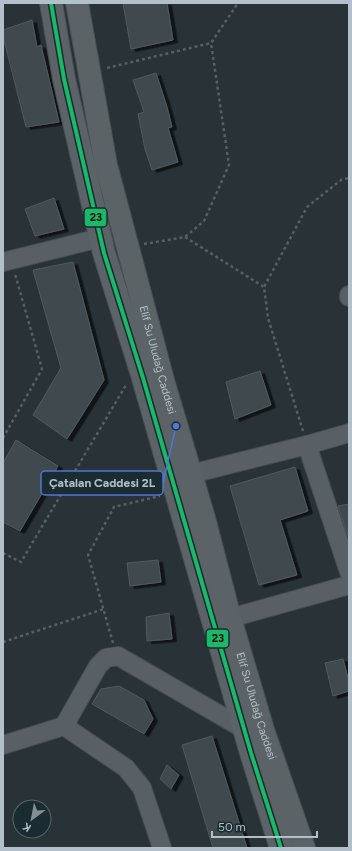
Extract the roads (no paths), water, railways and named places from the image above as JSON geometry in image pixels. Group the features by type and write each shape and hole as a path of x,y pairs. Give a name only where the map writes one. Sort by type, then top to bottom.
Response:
{"main road":[{"name":"Elif Su Uludağ Caddesi","path":"51,3 64,79 100,238 139,364 244,729 281,848"},
{"name":"Elif Su Uludağ Caddesi","path":"77,3 106,165 127,247 164,384 204,518 230,618 263,730 304,848"}],"street":[{"path":"7,261 100,238"},
{"path":"190,474 349,433"},
{"path":"307,445 349,572"},
{"path":"230,618 349,585"},
{"path":"3,745 64,726 98,666 106,658 118,656 244,729"},
{"path":"64,726 126,768 142,788 162,848"}],"place":[{"name":"Çatalan Caddesi 2L","path":"176,426"}]}
